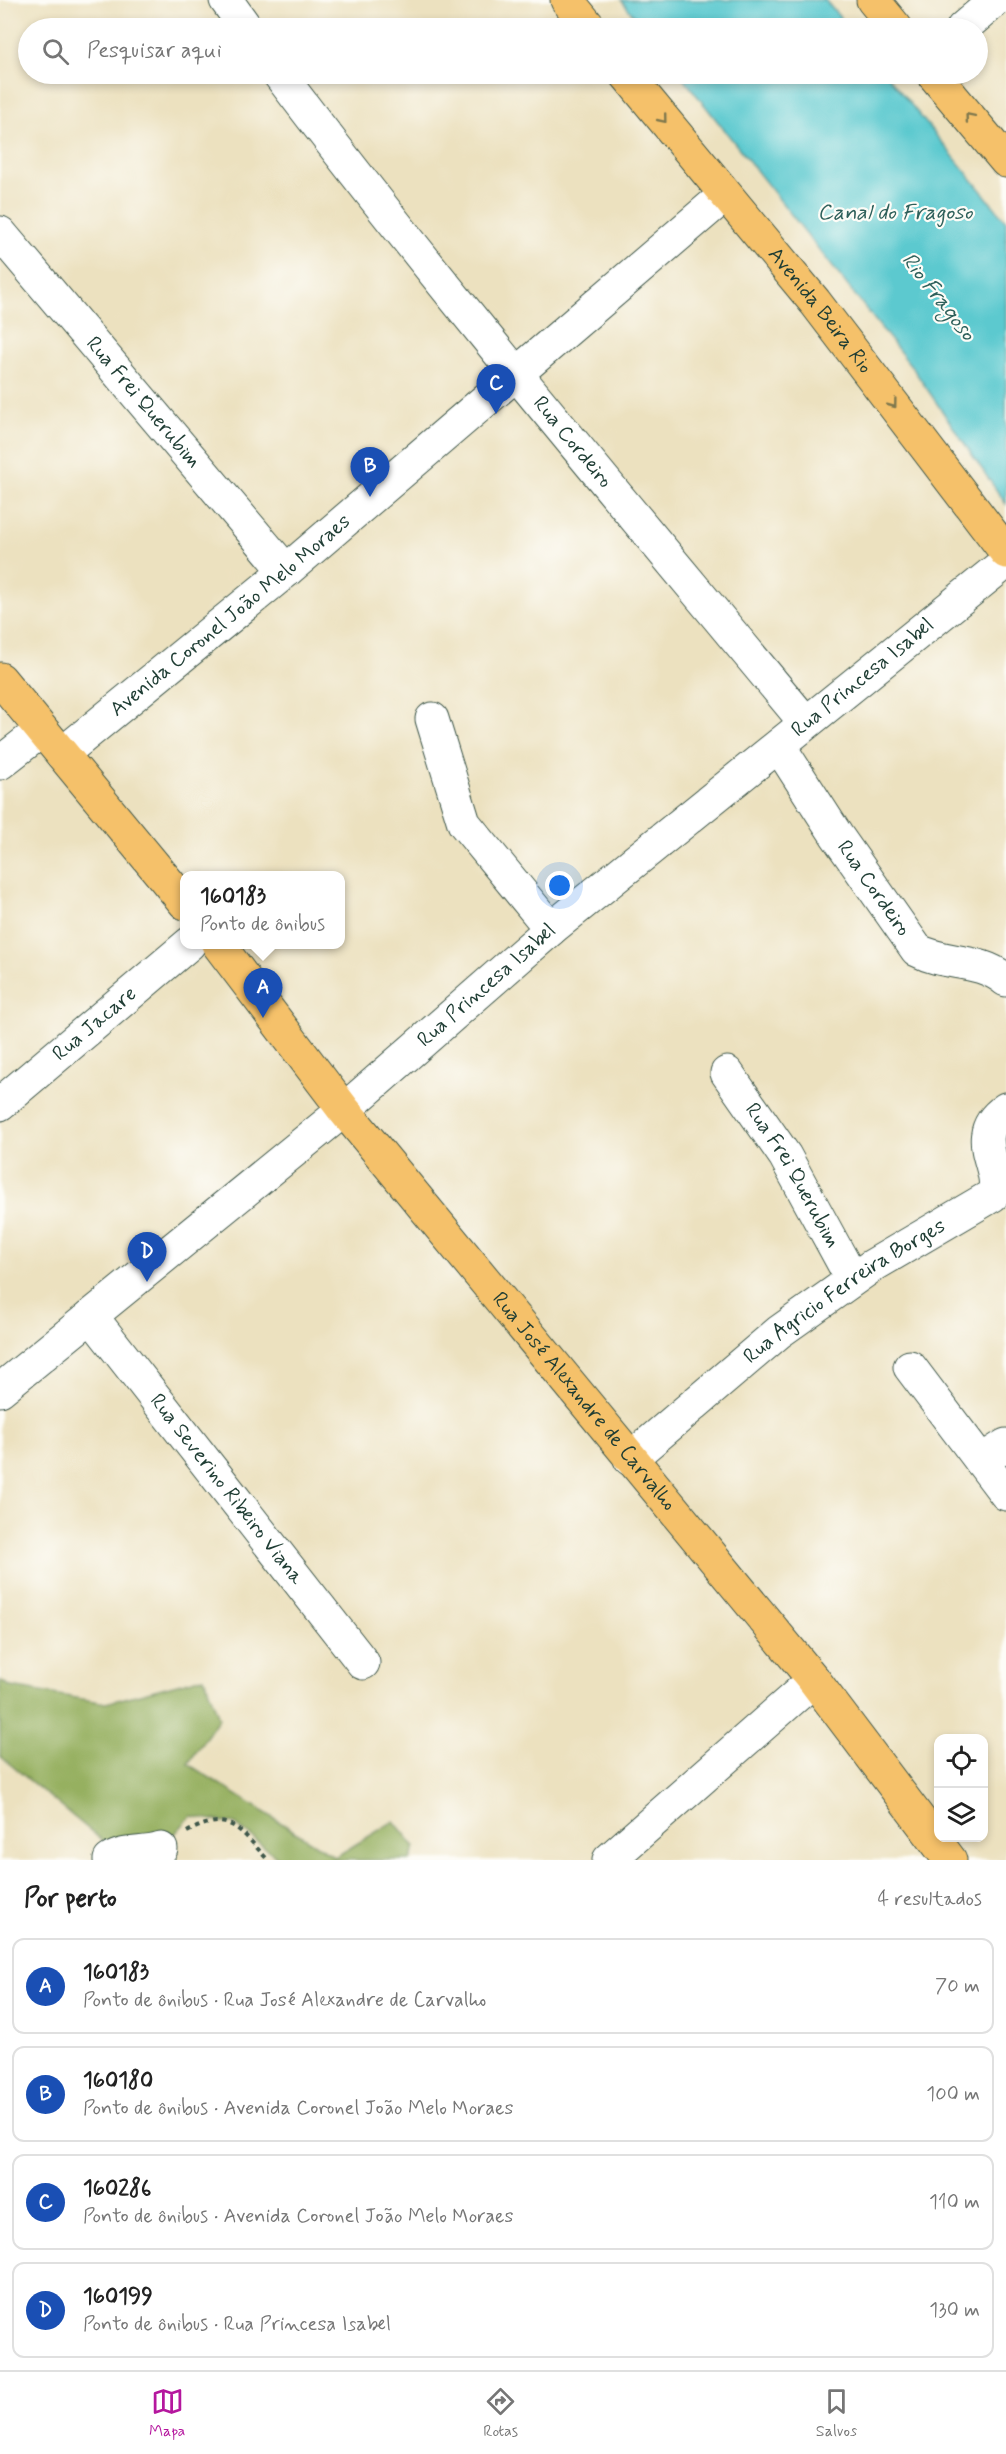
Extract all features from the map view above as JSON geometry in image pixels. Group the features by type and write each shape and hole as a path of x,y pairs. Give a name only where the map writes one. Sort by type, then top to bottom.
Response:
{"main road":[{"path":"567,0 582,18"},
{"path":"873,0 888,18"},
{"name":"Avenida Beira Rio","path":"634,84 815,302 1006,552"},
{"path":"941,84 1006,161"},
{"path":"0,679 180,897"},
{"name":"Rua José Alexandre de Carvalho","path":"221,949 344,1110 630,1460 814,1680 950,1860"}],"street":[{"path":"226,0 239,18"},
{"path":"975,18 996,0"},
{"name":"Rua Cordeiro","path":"287,84 515,372 805,722"},
{"name":"Avenida Coronel João Melo Moraes","path":"0,763 52,742 286,571 515,372 724,195"},
{"name":"Rua Frei Querubim","path":"0,233 286,571"},
{"name":"Rua Princesa Isabel","path":"0,1390 344,1110 551,929 1006,562"},
{"path":"432,719 464,823 551,929"},
{"name":"Rua Cordeiro","path":"780,746 837,836 917,950 931,958 979,964 1006,980"},
{"name":"Rua Jacare","path":"0,1104 184,949"},
{"name":"Rua Frei Querubim","path":"727,1073 785,1156 852,1280"},
{"name":"Rua Agricio Ferreira Borges","path":"630,1460 779,1332 852,1280 986,1201 998,1191 1000,1182 988,1135 993,1120 1006,1109"},
{"name":"Rua Severino Ribeiro Viana","path":"91,1316 363,1663"},
{"path":"910,1366 993,1453 1006,1494"},
{"path":"609,1860 814,1680"},
{"path":"110,1860 123,1853 148,1854 161,1849"}],"path":[{"path":"161,1849 202,1824 217,1820 235,1824 268,1860"}],"green space":[{"path":"204,1677 219,1718 188,1764 335,1857 394,1821 415,1847 410,1860 281,1860 235,1824 191,1816 161,1849 109,1846 0,1756 0,1680 11,1687 106,1703"}],"water":[{"path":"621,0 825,0 840,18 636,18"},
{"name":"Canal do Fragoso","path":"688,84 894,84 1006,221 1006,504 912,367"}],"place":[{"name":"160286","path":"496,414"},
{"name":"160180","path":"370,497"},
{"name":"160183","path":"263,1018"},
{"name":"160199","path":"147,1282"}],"water label":[{"name":"Rio Fragoso","path":"938,297"}]}
